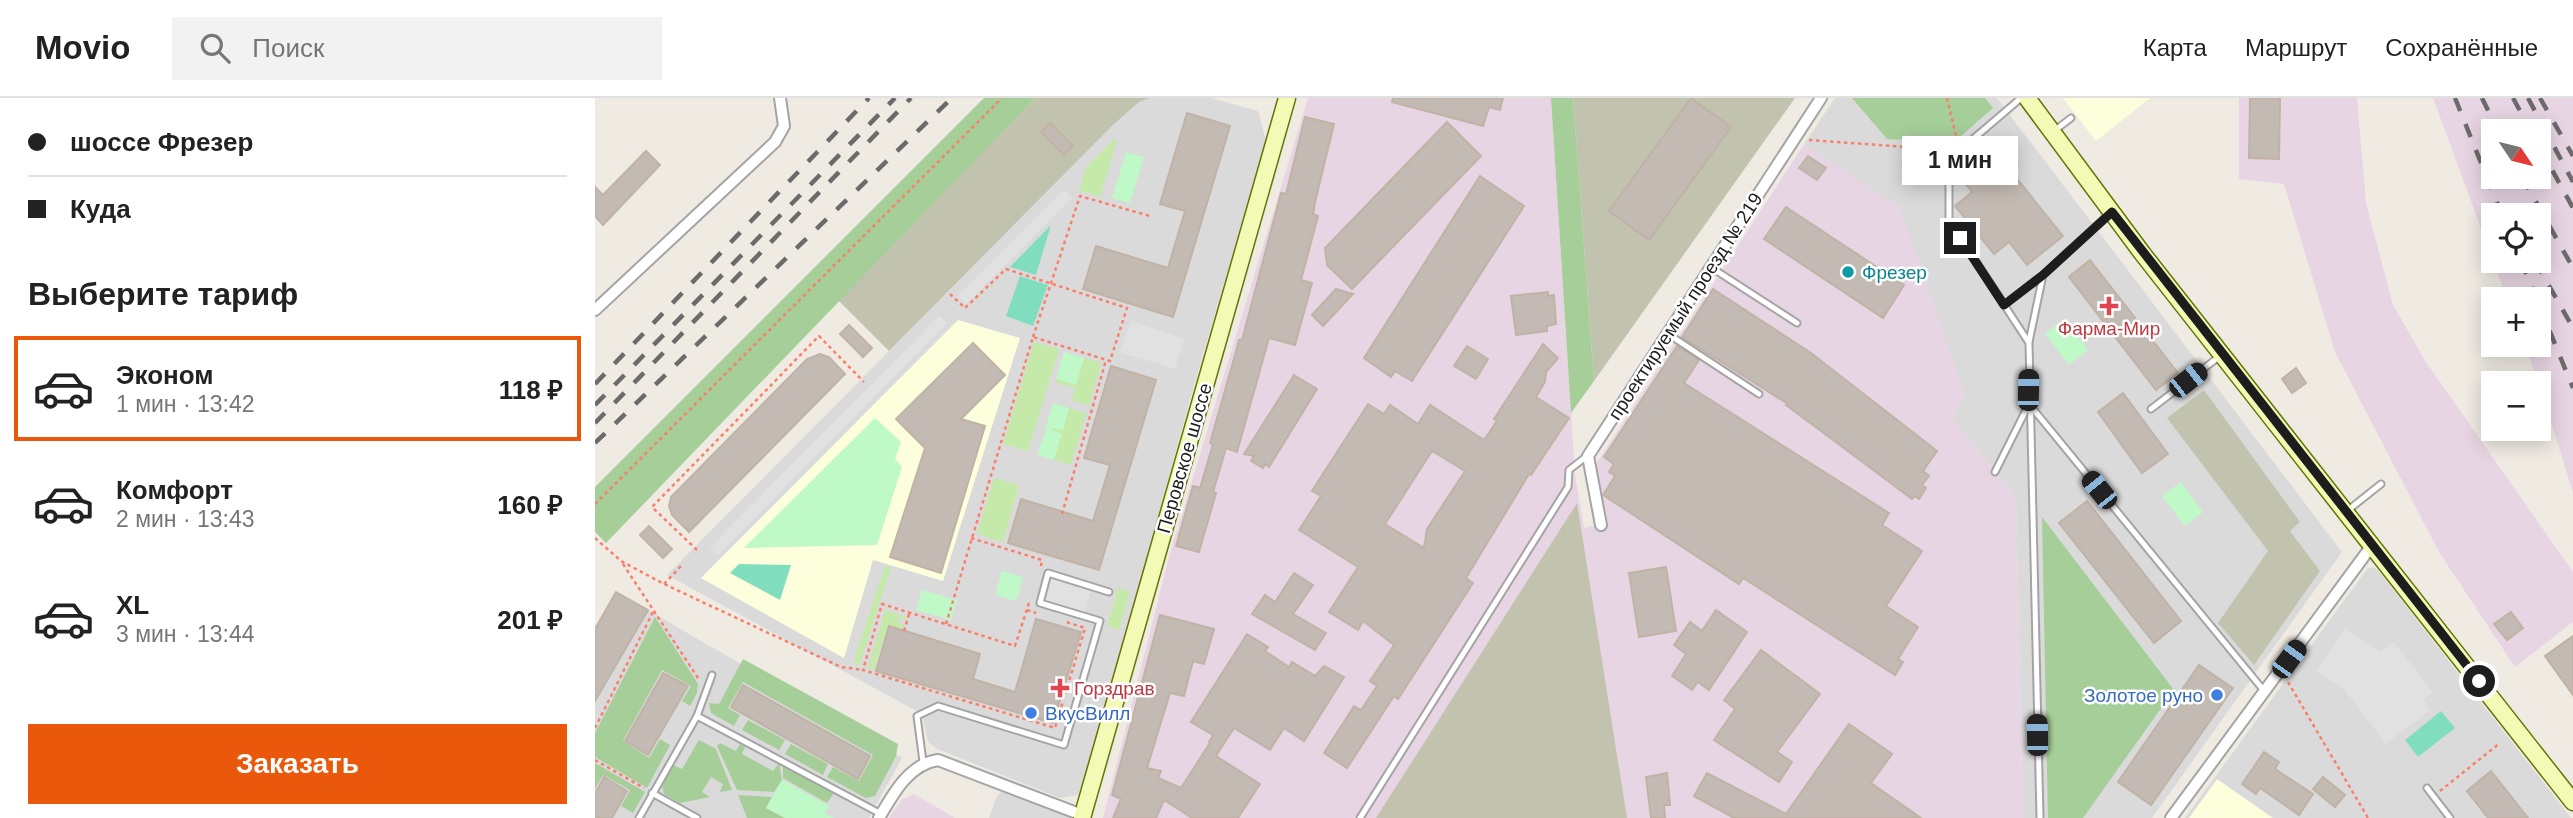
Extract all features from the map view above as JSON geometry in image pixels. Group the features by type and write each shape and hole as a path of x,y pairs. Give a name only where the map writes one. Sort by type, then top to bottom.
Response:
{"street":[{"path":"595,310 775,142 784,126 780,98"},
{"name":"Перовское шоссе","path":"1085,817 1287,98"},
{"name":"проектируемый проезд № 219","path":"1588,456 1710,267 1731,241 1821,98"},
{"path":"2027,98 2222,354 2573,802"},
{"path":"1588,456 1601,525"},
{"path":"2171,818 2373,544"},
{"path":"880,816 903,782 923,762 938,760 1085,817"}],"lane":[{"path":"2021,98 1959,150 1949,173 1949,220 2029,343"},
{"path":"2052,132 2071,118"},
{"path":"2004,305 2043,275 2112,212"},
{"path":"1710,267 1797,323"},
{"path":"2040,818 2029,343 2043,275"},
{"path":"1667,334 1759,394"},
{"path":"2151,410 2222,354"},
{"path":"1995,472 2029,404"},
{"path":"2029,404 2265,692"},
{"path":"1360,818 1568,487 1569,470 1588,456"},
{"path":"2347,511 2381,484"},
{"path":"923,762 917,716 938,706 1064,746 1100,621 1040,603 1042,593 1048,573 1109,592"},
{"path":"639,818 697,716 712,675"},
{"path":"697,716 880,816"},
{"path":"2427,788 2450,818"},
{"path":"652,793 697,818"}],"path":[{"path":"595,504 1002,98"},
{"path":"1802,139 1959,150 1947,98"},
{"path":"946,624 1033,337 1080,196 1150,216"},
{"path":"950,294 965,308 1006,269 1127,308 1110,361 1033,337"},
{"path":"698,550 652,507 819,336 864,382"},
{"path":"1062,514 1106,360"},
{"path":"595,538 621,561 664,584 841,667 863,670 1055,728 1085,628 1062,621"},
{"path":"971,538 1042,560 1039,573"},
{"path":"621,561 702,683"},
{"path":"664,584 683,565"},
{"path":"863,670 882,604 1015,646 1031,598"},
{"path":"595,728 654,610"},
{"path":"1027,610 1038,614"},
{"path":"905,631 910,613"},
{"path":"2284,676 2368,818"},
{"path":"2433,796 2500,743"},
{"path":"595,760 652,793"}],"shaded area":[{"path":"1035,98 1150,98 1139,102 1112,126 889,351 838,300"},
{"path":"1150,98 1211,98 1258,111 1266,140 1193,389 1084,785 1078,795 1060,798 937,749 928,742 922,714 667,575 1112,126 1139,102"},
{"path":"1308,98 1551,98 1575,475 1584,528 1608,523 1596,464 1804,144 1900,208 1965,396 1952,418 2016,498 2023,818 1103,818 1170,553"},
{"path":"1573,98 1795,98 1594,381"},
{"path":"1835,98 1997,98 2342,552 2152,818 2023,818 2016,498 1952,418 1804,144"},
{"path":"2063,98 2150,98 2096,141"},
{"path":"2239,98 2357,98 2366,203 2393,305 2426,362 2573,572 2573,622 2515,667 2439,552 2335,352 2284,184 2239,179"},
{"path":"2433,98 2573,98 2573,493 2551,422 2551,371 2534,371 2529,357 2551,357 2551,287 2503,287 2497,273 2551,273 2551,203 2481,203 2481,228"},
{"path":"1064,190 1072,198 966,304 958,296"},
{"path":"939,316 947,323 718,555 710,547"},
{"path":"958,320 1020,338 943,581 873,560 844,658 701,578"},
{"path":"1131,321 1184,339 1175,369 1120,352"},
{"path":"2204,390 2300,522 2290,531 2320,571 2254,665 2218,623 2268,551 2167,418"},
{"path":"1577,503 1627,818 1376,818"},
{"path":"2373,567 2571,818 2185,818 2367,569"},
{"path":"1048,573 1092,587 1084,616 1040,603"},
{"path":"648,610 902,758 869,818 595,818 595,702"},
{"path":"2345,628 2381,652 2394,642 2433,692 2423,700 2430,710 2386,744 2343,688 2316,671"},
{"path":"2217,779 2273,818 2189,818"},
{"path":"1002,791 1068,818 989,818 997,796"},
{"path":"914,794 955,818 889,818 902,799"}],"green space":[{"path":"984,98 1035,98 606,543 595,532 595,487"},
{"path":"1551,98 1573,98 1594,381 1571,413"},
{"path":"1852,98 1985,98 1993,108 1954,142 1887,139"},
{"path":"1114,139 1117,140 1100,197 1079,190 1086,167"},
{"path":"1126,152 1144,157 1130,203 1112,198"},
{"path":"1051,225 1036,275 1010,267"},
{"path":"1020,276 1048,285 1033,326 1006,316"},
{"path":"2064,319 2088,350 2069,365 2045,334"},
{"path":"1034,342 1059,349 1028,451 1003,444"},
{"path":"1064,352 1084,358 1076,385 1056,379"},
{"path":"1084,358 1101,363 1089,406 1072,400 1075,388 1055,382 1056,379 1076,385"},
{"path":"1053,403 1069,408 1063,431 1051,430 1062,434 1054,460 1037,455"},
{"path":"1069,408 1086,413 1071,465 1054,460 1061,434 1051,431 1052,427 1063,430"},
{"path":"875,418 901,442 895,459 902,467 877,545 744,548"},
{"path":"994,478 1019,485 1003,542 977,534"},
{"path":"2181,482 2203,512 2185,526 2162,496"},
{"path":"2042,517 2174,690 2083,818 2048,818"},
{"path":"739,564 791,565 780,600 730,573"},
{"path":"885,566 891,568 859,666 855,664 855,657"},
{"path":"1002,571 1023,577 1016,601 995,595"},
{"path":"1118,588 1130,592 1119,630 1107,626"},
{"path":"922,590 957,600 951,620 916,610"},
{"path":"885,610 907,617 906,620 900,618 898,622 904,625 903,629 888,625 876,663 871,663 876,665 875,670 868,668"},
{"path":"655,617 698,684 697,693 690,706 682,701 691,686 662,670 623,741 649,758 660,739 670,745 647,788 595,757 595,733"},
{"path":"743,659 898,744 896,756 875,796 866,798 827,777 833,767 859,781 873,755 743,682 728,708 740,715 734,726 711,713 709,703 719,704"},
{"path":"2441,711 2455,728 2418,757 2405,740"},
{"path":"748,720 785,740 779,750 742,730"},
{"path":"699,740 716,749 732,790 720,792 723,784 711,777 702,792 710,797 680,803 664,794 662,785 673,765 682,769"},
{"path":"720,743 736,751 740,744 745,747 742,754 773,771 779,763 782,780 774,792 737,790 717,746"},
{"path":"791,744 828,764 823,775 785,754"},
{"path":"595,763 645,792 633,813 621,806 630,790 603,775 595,789"},
{"path":"783,765 834,793 827,803 783,778"},
{"path":"782,780 829,806 825,813 834,818 785,818 766,808"},
{"path":"738,795 772,797 766,808 785,818 747,818"}],"building":[{"path":"1393,98 1503,98 1500,110 1489,107 1483,126 1392,102"},
{"path":"1691,98 1731,127 1649,240 1609,211"},
{"path":"2250,98 2280,98 2279,159 2249,158"},
{"path":"1187,113 1230,126 1173,317 1083,289 1096,246 1168,268 1185,211 1160,204"},
{"path":"1305,117 1334,124 1315,202 1313,214 1318,216 1301,280 1312,283 1295,345 1269,338 1237,452 1226,448 1199,552 1176,546 1193,486 1200,488 1239,340 1242,340 1281,193 1286,194"},
{"path":"1447,122 1481,156 1352,289 1327,265 1325,248"},
{"path":"1050,123 1073,146 1064,155 1041,132"},
{"path":"646,151 660,165 603,225 595,216 595,187 603,195"},
{"path":"1997,154 2063,236 2027,265 2009,242 1994,254 1955,206 1972,192 1956,172 1977,155 1985,164"},
{"path":"1808,156 1826,168 1817,180 1799,168"},
{"path":"1480,176 1524,206 1412,381 1395,371 1391,377 1364,358"},
{"name":"Фрезер","path":"1786,207 1904,285 1883,318 1764,239"},
{"path":"2090,260 2178,373 2156,390 2069,277"},
{"path":"1336,289 1353,294 1323,326 1312,315"},
{"path":"1713,289 1811,353 1937,451 1923,471 1929,476 1922,485 1926,488 1919,499 1915,496 1912,499 1786,405 1788,404 1682,337"},
{"path":"1548,292 1548,296 1554,295 1556,324 1547,326 1547,331 1516,335 1511,296"},
{"path":"849,325 872,348 863,357 840,334"},
{"path":"973,343 1005,375 961,419 985,426 941,573 890,557 925,448 896,419"},
{"path":"1543,344 1558,358 1546,372 1545,382 1536,397 1569,418 1531,475 1529,474 1466,578 1473,583 1398,699 1394,696 1347,768 1324,753 1354,706 1361,710 1377,686 1370,681 1394,645 1363,621 1358,630 1329,612 1358,567 1299,530 1321,496 1312,491 1368,404 1384,414 1390,405 1418,424 1430,405 1484,440 1497,421 1494,419","holes":["1432,451 1465,471 1427,529 1424,548 1385,524"]},
{"path":"1467,346 1488,359 1476,379 1454,366"},
{"path":"1677,346 1699,360 1684,383 1889,513 1882,525 1922,551 1886,606 1918,627 1898,659 1903,662 1895,675 1743,578 1739,584 1603,495 1615,476 1609,472 1614,464 1604,457"},
{"path":"820,354 829,357 845,374 689,532 672,515 669,506 671,497 807,359"},
{"path":"1111,366 1156,380 1099,570 1008,543 1021,499 1093,521 1110,465 1084,458"},
{"path":"2296,368 2306,383 2292,393 2282,379"},
{"path":"1294,375 1317,389 1269,467 1265,464 1263,468 1251,461 1254,456 1244,454"},
{"path":"2123,393 2168,454 2142,473 2098,412"},
{"path":"2087,501 2181,621 2154,643 2059,523"},
{"path":"649,526 672,549 663,558 640,535"},
{"path":"1666,567 1676,631 1639,637 1629,573"},
{"path":"1294,573 1313,585 1293,614 1326,633 1315,650 1252,614 1265,595 1275,602"},
{"path":"616,592 648,610 595,701 595,629"},
{"path":"1716,610 1747,632 1709,690 1698,682 1692,690 1672,676 1686,654 1674,645 1690,622 1702,631"},
{"path":"2511,612 2523,628 2507,640 2494,624"},
{"path":"1160,615 1214,629 1204,664 1193,661 1184,696 1170,693 1147,768 1161,771 1158,778 1181,788 1213,735 1191,722 1247,634 1268,647 1265,651 1289,667 1292,662 1315,676 1324,666 1344,677 1304,741 1284,728 1270,750 1234,728 1216,756 1260,784 1238,818 1192,818 1164,800 1156,818 1113,818 1121,799 1112,795"},
{"path":"1036,619 1081,632 1053,723 876,671 889,626 980,654 973,679 1015,692"},
{"path":"2573,636 2573,695 2545,656"},
{"path":"1761,650 1820,694 1777,752 1792,762 1779,782 1714,740 1735,709 1724,700"},
{"path":"2199,665 2233,688 2151,805 2118,782"},
{"path":"663,673 688,686 648,755 625,741"},
{"path":"743,685 870,756 858,779 731,707"},
{"path":"1849,724 1892,754 1871,783 1921,818 1734,818 1694,796 1707,773 1786,814"},
{"path":"2264,752 2279,762 2275,769 2313,794 2299,815 2260,788 2256,794 2242,784"},
{"path":"2491,771 2528,818 2488,818 2467,791"},
{"path":"1667,773 1670,805 1664,805 1665,818 1651,818 1646,777"},
{"path":"604,777 627,791 612,818 595,818 595,794"},
{"path":"2323,777 2345,795 2335,807 2313,789"}],"railway":[{"path":"595,384 869,98"},
{"path":"595,405 895,98"},
{"path":"595,423 911,98"},
{"path":"595,443 952,98"},
{"path":"2455,98 2497,203"},
{"path":"2482,98 2492,119"},
{"path":"2513,98 2524,119"},
{"path":"2528,98 2573,182"},
{"path":"2540,98 2573,156"},
{"path":"2551,168 2573,208"},
{"path":"2529,189 2573,268"},
{"path":"2526,273 2532,287"},
{"path":"2542,273 2573,328"},
{"path":"2551,334 2573,388"}],"place":[{"name":"Фрезер","path":"1848,272"},
{"name":"Фарма-Мир","path":"2109,306"},
{"name":"Горздрав","path":"1060,688"},
{"name":"Золотое руно","path":"2217,695"},
{"name":"ВкусВилл","path":"1031,713"}],"route":[{"path":"1960,238 2004,305 2043,275 2112,212 2479,681"}]}
